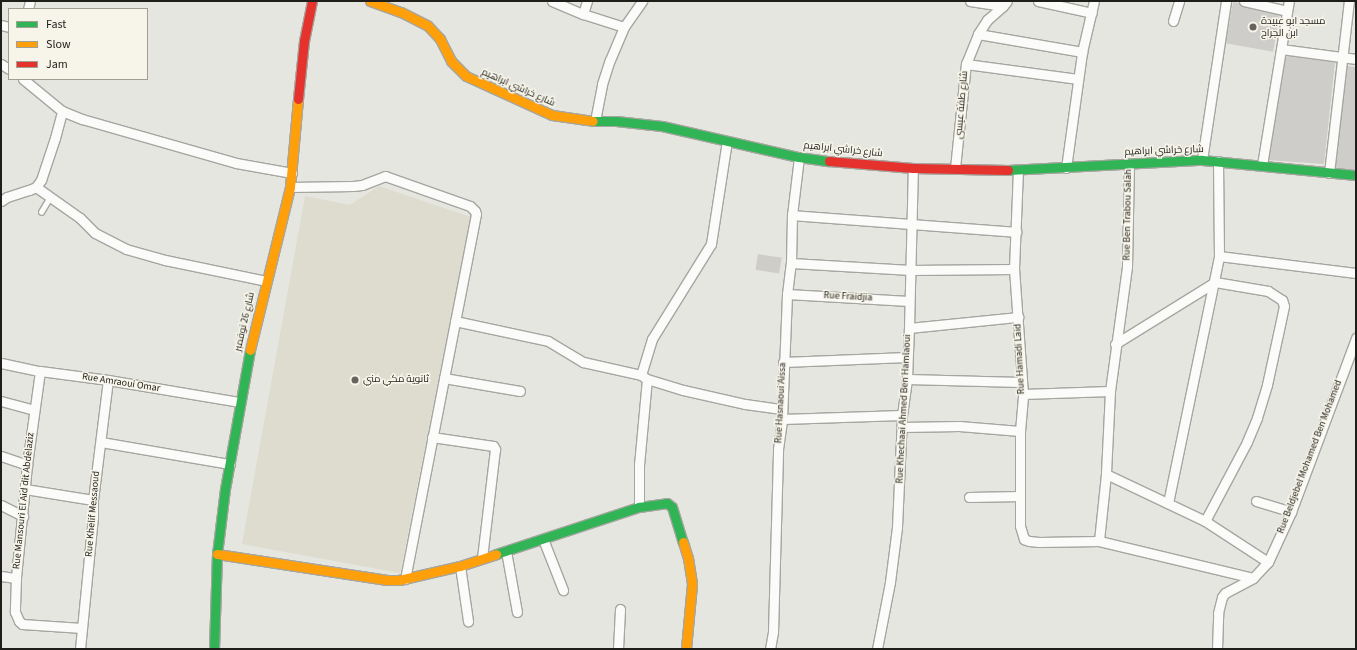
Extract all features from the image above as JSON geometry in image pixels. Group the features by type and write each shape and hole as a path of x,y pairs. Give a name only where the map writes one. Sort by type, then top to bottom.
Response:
{"street":[{"name":"شارع 26 نوفمبر","path":"214,649 217,554 230,464 240,402 266,281 290,187 304,41 312,1"},
{"name":"شارع خراشي ابراهيم","path":"370,1 401,12 428,26 440,39 451,61 466,76 552,115 595,121 616,121 662,126 712,136 727,141 799,157 913,168 1018,170 1202,160 1356,175"},
{"path":"552,1 583,14 624,27"},
{"path":"583,14 587,1"},
{"path":"595,121 602,84 624,27 642,1"},
{"path":"970,1 1005,4"},
{"path":"1038,1 1092,13"},
{"path":"1066,168 1082,52 1094,1"},
{"path":"1173,21 1179,1"},
{"path":"1202,160 1226,1"},
{"path":"1244,1 1287,11"},
{"path":"1262,165 1289,1"},
{"path":"1329,173 1349,1"},
{"name":"شارع طفة عيسى","path":"956,168 966,64 978,34 987,20 1005,4"},
{"path":"978,34 1082,52"},
{"path":"1281,49 1356,58"},
{"path":"966,64 1078,79"},
{"path":"24,80 62,111 82,119 236,163 292,173"},
{"path":"1,201 7,197 36,187 41,180 62,111"},
{"path":"639,507 639,465 644,377 652,339 711,244 727,141"},
{"name":"Rue Hasnaoui Aissa","path":"770,649 773,632 778,449 782,419 783,362 787,294 786,278 791,263 792,215 799,157"},
{"path":"1168,503 1215,282 1219,256 1218,161"},
{"name":"Rue Ben Trabou Salah","path":"1099,541 1106,474 1110,391 1115,344 1127,267 1129,164"},
{"name":"Rue Khechaai Ahmed Ben Hamlaoui","path":"877,649 890,582 897,526 902,415 907,379 913,223 913,168"},
{"name":"Rue Hamadi Laid","path":"1018,170 1014,269 1023,394 1020,431 1020,526 1024,539 1029,541 1099,541"},
{"path":"290,187 362,185 378,177 385,176 474,208 476,214 405,579"},
{"path":"36,187 80,218 95,233 126,249 166,260 266,281"},
{"path":"792,215 1016,232"},
{"path":"1219,256 1356,273"},
{"path":"791,263 911,270 1014,269"},
{"path":"1115,344 1215,282 1268,291 1282,300 1284,306 1267,385 1257,418 1247,442 1205,521"},
{"name":"Rue Fraidjia","path":"787,294 909,301"},
{"path":"909,328 1018,317"},
{"path":"455,321 548,341 583,362 644,377 683,390 745,404 782,409"},
{"name":"Rue Beldjebel Mohamed Ben Mohamed","path":"1217,649 1218,613 1222,597 1225,593 1253,578 1268,562 1291,512 1356,338"},
{"path":"783,362 907,357"},
{"name":"Rue Amraoui Omar","path":"1,363 40,371 108,380 240,402"},
{"name":"Rue Mansouri El Aid dit Abdelaziz","path":"40,371 27,465 16,578 15,612 19,621 27,624 82,628"},
{"path":"444,378 520,390"},
{"path":"907,379 1021,382"},
{"name":"Rue Khelif Messaoud","path":"80,649 93,517 93,500 108,380"},
{"path":"1023,394 1110,391"},
{"path":"1,401 34,410"},
{"path":"782,419 902,415"},
{"path":"902,427 959,426 1020,431"},
{"path":"432,437 493,446 495,449 482,558"},
{"path":"101,442 230,464"},
{"path":"1,456 27,465"},
{"path":"1106,474 1205,521 1268,562"},
{"path":"25,489 93,500"},
{"path":"969,497 1020,496"},
{"path":"1256,501 1291,512"},
{"path":"217,554 387,580 405,579 460,566 639,507 666,503 672,507 688,558 692,584 686,649"},
{"path":"1,505 23,516"},
{"path":"543,539 563,590"},
{"path":"1099,541 1253,578"},
{"path":"506,551 517,612"},
{"path":"460,566 468,621"},
{"path":"1,576 16,578"},
{"path":"618,649 620,609"}],"lane":[{"path":"41,212 50,198"}],"shaded area":[{"name":"ثانوية مكي مني","path":"379,186 471,217 400,573 242,544 305,196 350,205"}],"building":[{"name":"مسجد ابو عبيدة ابن الجراح","path":"1233,2 1280,10 1273,52 1226,43"},
{"path":"1286,56 1335,62 1324,164 1268,160"},
{"path":"1345,66 1356,67 1356,171 1333,170"},
{"path":"758,254 782,258 779,274 755,270"}],"traffic: fast":[{"path":"593,121 616,121 662,126 799,157 829,161"},
{"path":"1008,170 1202,160 1356,175"},
{"path":"214,649 217,554 225,489 250,350"},
{"path":"496,554 639,507 667,503 672,507 683,542"}],"traffic: slow":[{"path":"370,1 401,12 428,26 440,39 451,61 466,76 552,115 593,121"},
{"path":"250,350 290,187 298,99"},
{"path":"683,542 688,558 692,584 686,649"},
{"path":"217,554 387,580 399,580 460,566 496,554"}],"traffic: jam":[{"path":"298,99 304,41 312,1"},
{"path":"829,161 913,168 1008,170"}],"place":[{"name":"مسجد ابو عبيدة ابن الجراح","path":"1253,27"},
{"name":"ثانوية مكي مني","path":"355,380"}]}
